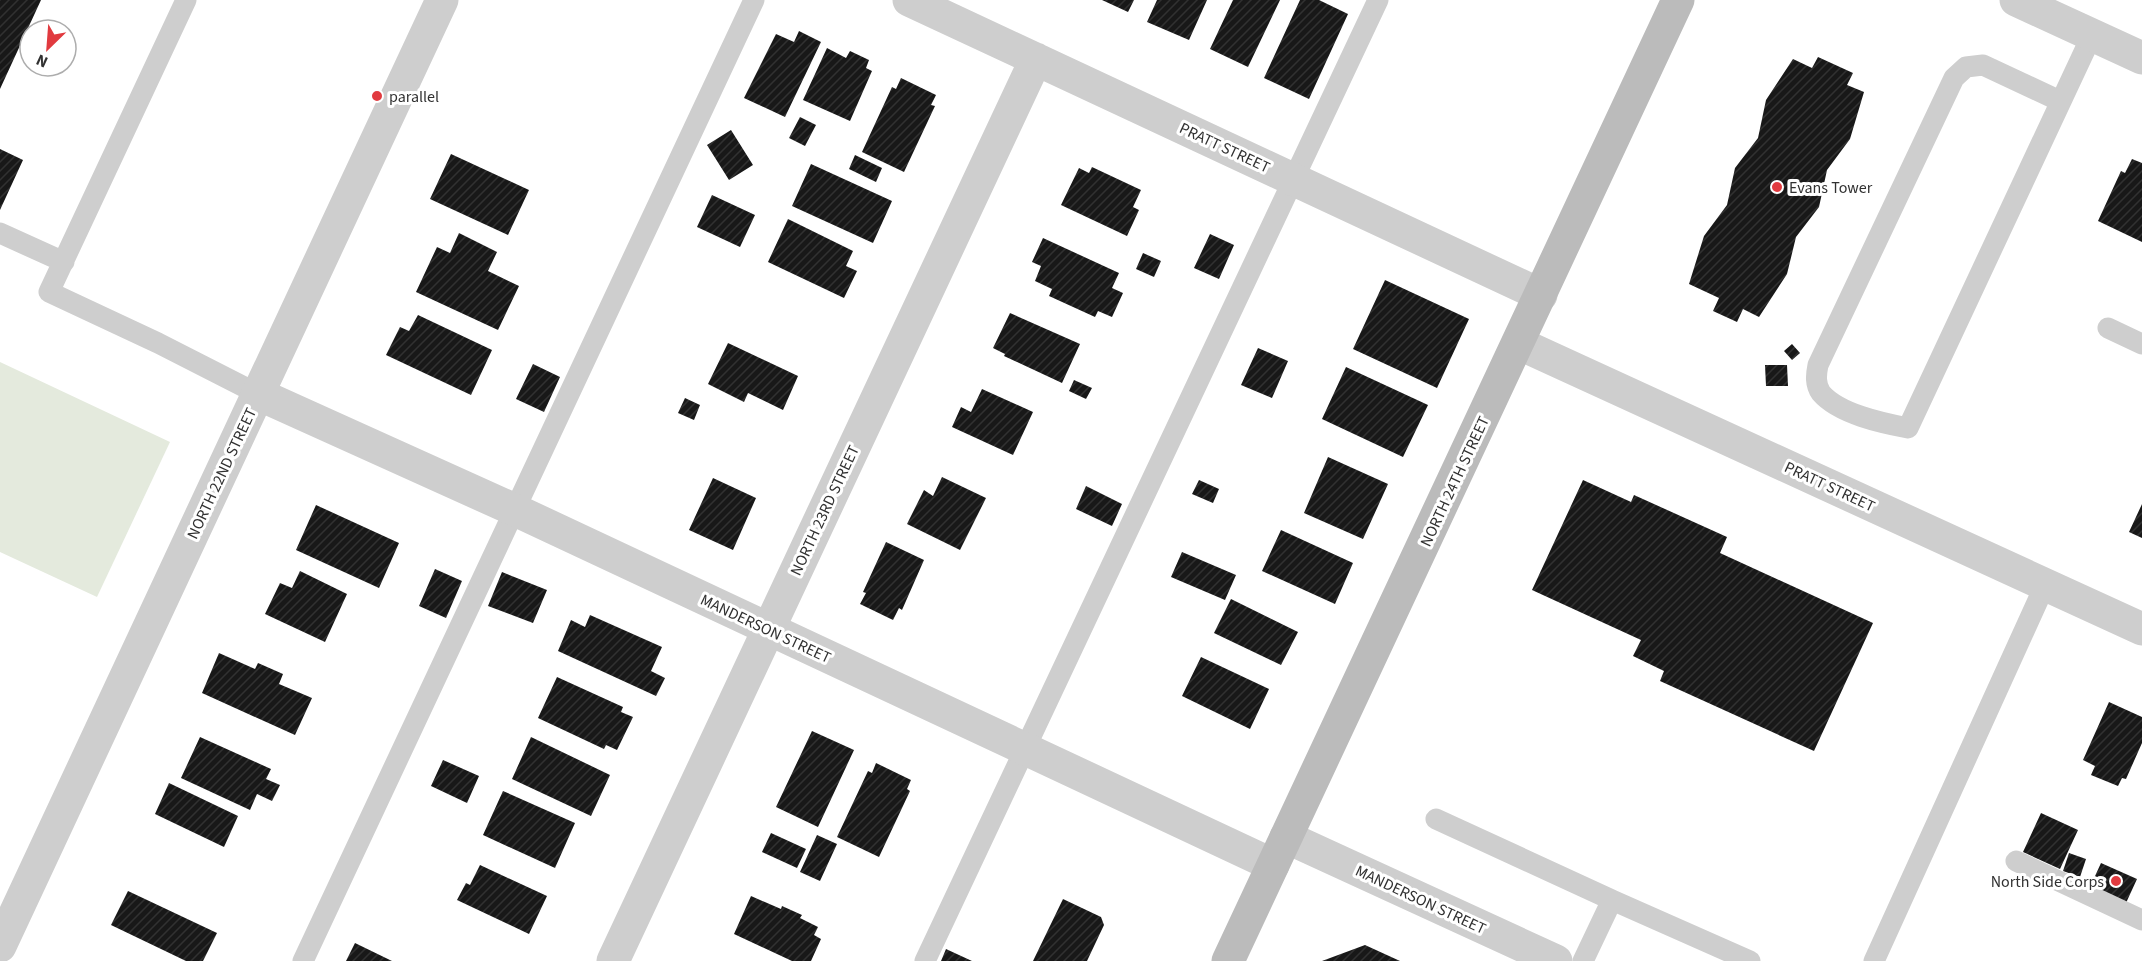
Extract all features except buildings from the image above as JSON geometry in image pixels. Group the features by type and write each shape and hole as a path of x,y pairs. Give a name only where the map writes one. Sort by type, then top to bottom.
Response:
{"main road":[{"name":"NORTH 24TH STREET","path":"1228,961 1678,0"}],"street":[{"name":"NORTH 22ND STREET","path":"0,946 442,0"},
{"name":"PRATT STREET","path":"909,0 1541,295"},
{"path":"2016,0 2142,58"},
{"name":"NORTH 23RD STREET","path":"612,961 1036,58"},
{"name":"PRATT STREET","path":"1518,343 2142,629"},
{"name":"MANDERSON STREET","path":"258,394 515,510 1024,749 1556,961"}],"lane":[{"path":"186,0 49,292 158,343 258,394"},
{"path":"303,961 754,0"},
{"path":"925,961 1377,0"},
{"path":"2060,101 1983,65 1966,67 1954,78 1818,365 1816,382 1821,393 1843,408 1866,418 1908,428 2092,35"},
{"path":"0,233 64,262"},
{"path":"2108,328 2142,344"},
{"path":"1874,961 2045,585"},
{"path":"1436,819 1750,961"},
{"path":"2016,861 2142,920"},
{"path":"1583,961 1612,900"}],"shaded area":[{"path":"0,362 170,442 97,597 0,552"}],"place":[{"name":"parallel","path":"377,96"},
{"name":"Evans Tower","path":"1777,187"},
{"name":"North Side Corps","path":"2116,881"}]}
